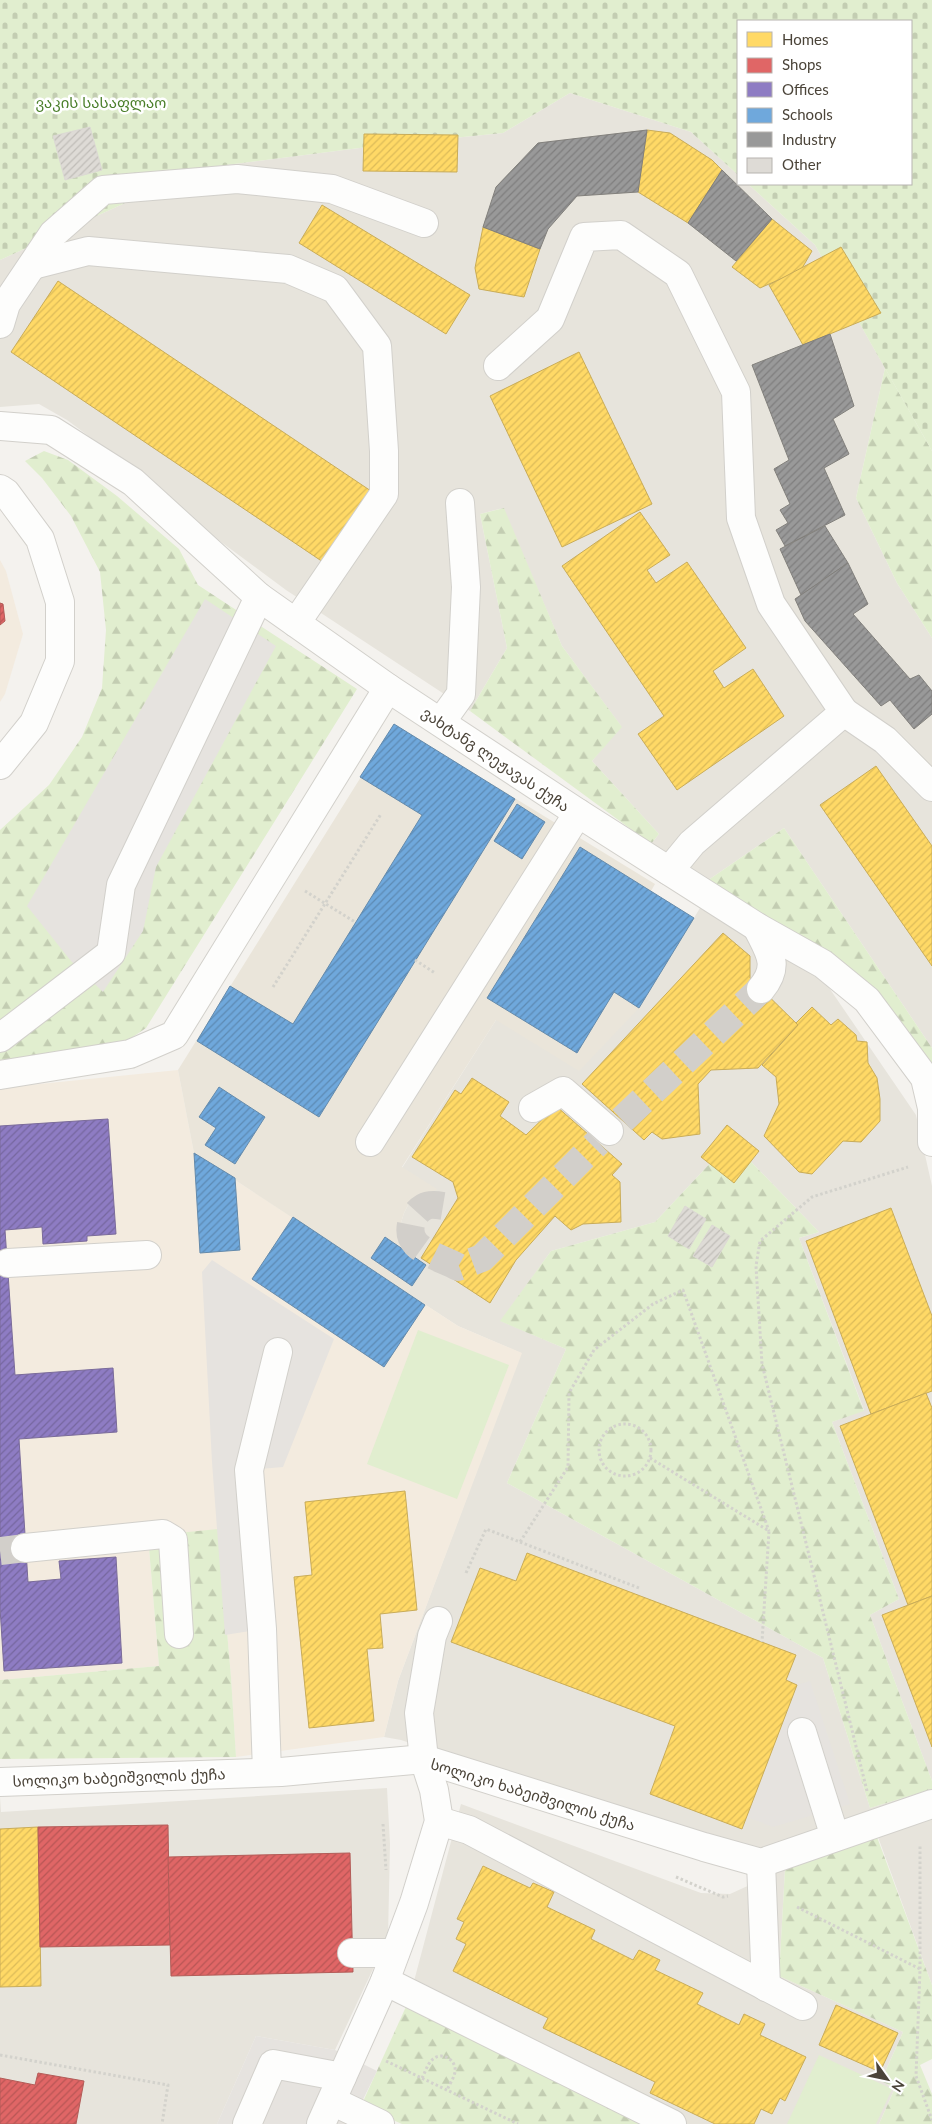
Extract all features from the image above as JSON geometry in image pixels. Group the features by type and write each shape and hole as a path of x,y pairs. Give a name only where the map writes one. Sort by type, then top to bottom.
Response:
{"street":[{"path":"0,324 6,304 53,234 103,190 238,179 332,189 424,223"},
{"path":"498,366 550,319 584,237 621,235 678,274 736,392 741,518 771,604 844,712 885,740 932,786"},
{"path":"33,265 88,251 288,269 334,290 377,346 384,451 384,494 296,623"},
{"name":"ვახტანგ ლეჟავას ქუჩა","path":"0,426 51,430 133,482 259,597 388,688 578,813 757,927 824,964 866,1000 928,1075 932,1108 932,1142"},
{"path":"0,489 6,493 40,539 60,602 60,661 34,722 0,765"},
{"path":"441,722 461,694 466,587 460,503"},
{"path":"0,1038 111,953 121,885 259,597"},
{"path":"0,1075 130,1054 174,1035 388,688"},
{"path":"669,871 692,843 844,712"},
{"path":"370,1142 578,813"},
{"path":"757,927 770,955 773,968 770,978 761,989"},
{"path":"533,1108 563,1091 610,1131"},
{"path":"8,1263 147,1255"},
{"path":"267,1772 262,1629 248,1470 278,1352"},
{"path":"26,1548 163,1534 169,1536 172,1540 179,1634"},
{"path":"332,2101 385,1981 414,1903 439,1820 434,1790 424,1759 419,1713 432,1636 438,1621"},
{"path":"802,1732 835,1837"},
{"name":"სოლიკო ხაბეიშვილის ქუჩა","path":"0,1782 267,1772 424,1759 704,1848 762,1876"},
{"path":"766,1987 762,1876 835,1837 926,1806"},
{"path":"439,1820 469,1830 803,2006"},
{"path":"352,1953 395,1953"},
{"path":"385,1981 672,2124"},
{"path":"247,2124 273,2064 332,2101 380,2124"}],"path":[{"path":"273,987 381,814"},
{"path":"302,889 355,922"},
{"path":"415,960 436,973"},
{"path":"875,1823 762,1364 756,1266 760,1241 812,1198 914,1165"},
{"path":"520,1542 568,1466 569,1393 594,1350 653,1304 683,1290 769,1531 762,1642"},
{"path":"617,1425 633,1425 646,1434 650,1442 650,1458 645,1466 630,1475 613,1473 601,1460 600,1442 604,1434 617,1425"},
{"path":"650,1458 769,1531"},
{"path":"466,1573 486,1529 639,1588"},
{"path":"926,1806 916,2076 932,2120"},
{"path":"383,1824 385,1846"},
{"path":"762,1876 920,1969"},
{"path":"356,2047 518,2124"},
{"path":"0,2056 168,2085 162,2124"},
{"path":"422,2078 430,2061 436,2057 450,2058 455,2064 455,2073 447,2090"}],"shaded area":[{"path":"570,93 691,132 737,174 737,185 749,185 815,245 885,368 856,498 897,583 932,638 932,1048 784,828 704,883 651,844 659,834 592,761 621,726 562,646 503,508 480,514 507,648 470,711 286,590 213,536 114,455 67,420 39,404 0,407 0,260 202,168 383,145 503,133"},
{"path":"0,560 6,571 23,634 5,694 0,702"},
{"path":"205,599 276,646 156,867 143,931 103,992 71,961 27,906"},
{"path":"394,724 655,884 651,891 694,918 639,1008 579,1071 496,1020 402,1167 437,1189 433,1193 422,1193 410,1201 400,1226 401,1243 405,1249 426,1265 407,1293 194,1153 178,1070"},
{"path":"700,908 819,973 916,1115 932,1186 932,1781 870,1615 899,1599 832,1422 864,1410 799,1238 819,1232 731,1141 655,1222 551,1251 501,1321 566,1349 507,1483 823,1658 870,1808 932,1789 932,1796 760,1855 708,1841 401,1740 384,1737 398,1681 521,1353 458,1326 407,1293 426,1265 405,1249 401,1243 400,1226 410,1201 422,1193 433,1193 402,1168 496,1020 639,1008"},
{"path":"178,1070 194,1153 458,1326 522,1353 398,1681 384,1737 236,1757 218,1530 148,1536 159,1666 0,1680 0,1088"},
{"path":"212,1260 334,1339 283,1467 249,1470 262,1629 225,1635 212,1462 202,1272"},
{"path":"810,1681 850,1804 773,1827 747,1817 797,1685"},
{"path":"387,1788 390,1844 388,1937 335,2050 256,2036 217,2124 0,2124 0,1797 1,1812"},
{"path":"461,1804 701,1893 730,1894 785,1869 779,1976 903,2032 881,2081 895,2088 879,2124 664,2124 409,2000"},
{"path":"932,1818 932,1985 878,1837"},
{"path":"256,2036 335,2050 377,2071 351,2124 217,2124"}],"green space":[{"name":"ვაკის სასაფლაო","path":"0,0 932,0 932,451 815,245 749,185 912,185 912,20 737,20 737,174 691,132 570,93 503,133 383,145 202,168 0,260"},
{"path":"885,368 932,451 932,638 897,583 856,498"},
{"path":"44,451 68,460 117,496 179,549 198,585 357,689 146,1028 118,1047 0,1064 0,830 49,785 82,737 102,688 106,630 100,572 71,516 42,478 25,461"},
{"path":"504,508 562,646 622,727 592,761 659,834 651,844 470,711 507,648 480,514"},
{"path":"784,828 932,1048 932,1121 929,1106 834,967 704,883"},
{"path":"731,1141 819,1232 799,1238 864,1411 832,1422 899,1599 870,1615 932,1781 932,1789 870,1808 823,1658 507,1483 566,1349 500,1321 551,1251 655,1222"},
{"path":"418,1330 509,1365 457,1499 367,1464"},
{"path":"218,1529 236,1757 0,1759 0,1680 159,1666 148,1536"},
{"path":"877,1837 932,1985 932,2059 920,2065 932,2094 932,2124 879,2124 895,2088 881,2081 903,2032 779,1976 785,1869"},
{"path":"409,2000 664,2124 402,2124 361,2106"},
{"path":"819,2055 892,2089 876,2124 787,2124"}],"building: Homes":[{"path":"647,130 670,133 712,160 722,170 688,223 638,192"},
{"path":"364,134 458,135 457,172 363,171"},
{"path":"322,205 470,295 446,334 299,243"},
{"path":"772,219 812,251 801,270 760,288 732,267"},
{"path":"483,227 540,249 524,297 479,289 475,268"},
{"path":"841,247 881,313 803,345 769,285"},
{"path":"58,281 371,491 323,562 11,352"},
{"path":"579,352 652,504 562,547 490,396"},
{"path":"640,512 670,555 647,570 656,583 687,562 746,648 713,671 724,688 753,669 784,716 677,790 638,734 664,716 562,566"},
{"path":"876,766 932,846 932,966 820,805"},
{"path":"723,933 750,956 750,978 798,1025 758,1068 711,1070 698,1084 700,1134 662,1139 652,1132 644,1140 582,1084"},
{"path":"812,1007 831,1025 838,1019 856,1035 857,1041 867,1042 868,1063 877,1078 880,1099 880,1121 861,1142 843,1141 812,1174 799,1172 764,1136 779,1104 776,1077 762,1065 798,1025 796,1023"},
{"path":"472,1078 509,1102 500,1116 526,1135 556,1106 622,1164 612,1175 620,1182 621,1222 583,1224 571,1230 555,1216 516,1260 490,1303 421,1258 458,1198 453,1182 412,1157 455,1090 461,1094"},
{"path":"727,1125 759,1151 734,1183 701,1157"},
{"path":"891,1208 932,1316 932,1391 871,1414 806,1241"},
{"path":"926,1393 932,1408 932,1596 908,1605 840,1426"},
{"path":"405,1491 417,1610 380,1614 383,1648 367,1649 374,1721 309,1728 294,1577 312,1575 305,1502"},
{"path":"527,1553 796,1655 786,1680 797,1685 742,1829 650,1794 675,1726 451,1642 480,1568 516,1581"},
{"path":"932,1596 932,1747 882,1615"},
{"path":"38,1827 41,1986 0,1987 0,1829"},
{"path":"483,1866 530,1888 533,1883 554,1892 547,1907 595,1930 591,1939 633,1960 639,1950 660,1960 655,1970 703,1993 697,2004 739,2025 744,2014 765,2024 760,2035 806,2057 785,2101 780,2098 772,2114 761,2109 754,2124 715,2124 650,2093 655,2082 543,2028 548,2018 453,1971 466,1944 456,1939 464,1922 457,1919"},
{"path":"836,2005 898,2033 880,2072 819,2045"}],"building: Shops":[{"path":"0,603 3,604 5,621 0,625"},
{"path":"168,1825 170,1945 40,1947 38,1827"},
{"path":"350,1853 353,1972 171,1976 168,1857"},
{"path":"38,2073 84,2081 76,2124 0,2124 0,2078 35,2085"}],"building: Offices":[{"path":"108,1119 116,1234 87,1236 87,1241 43,1244 42,1227 5,1230 15,1375 113,1368 117,1432 19,1439 28,1582 61,1579 59,1561 116,1557 122,1663 4,1671 0,1608 0,1126"}],"building: Schools":[{"path":"394,724 515,799 319,1117 197,1041 230,986 293,1024 422,815 360,777"},
{"path":"517,804 545,822 522,859 494,841"},
{"path":"580,847 694,918 639,1008 614,992 577,1053 487,998"},
{"path":"219,1087 265,1117 235,1164 205,1145 216,1128 199,1117"},
{"path":"194,1153 235,1178 240,1250 200,1253"},
{"path":"293,1217 425,1305 384,1367 252,1279"},
{"path":"385,1237 426,1265 412,1286 371,1258"}],"building: Industry":[{"path":"647,130 638,192 577,196 548,229 540,249 483,227 496,187 538,143"},
{"path":"722,170 772,219 736,261 688,223"},
{"path":"830,334 854,406 833,419 849,454 824,468 845,515 785,546 776,530 788,523 780,510 790,504 774,469 789,460 752,365"},
{"path":"825,526 848,563 801,595 780,549"},
{"path":"848,563 868,604 853,614 910,679 919,675 932,691 932,714 914,729 890,700 881,706 805,621 795,599"}],"building: Other":[{"path":"90,127 102,170 65,180 53,136"},
{"path":"685,1206 706,1219 689,1249 668,1236"},
{"path":"712,1225 730,1236 712,1267 693,1256"}],"tunnel":[{"path":"622,1120 761,989"},
{"path":"443,1206 426,1206 419,1210 411,1224 410,1230 413,1240 420,1248 458,1267 482,1258 598,1142"},
{"path":"0,1551 25,1548"}]}
